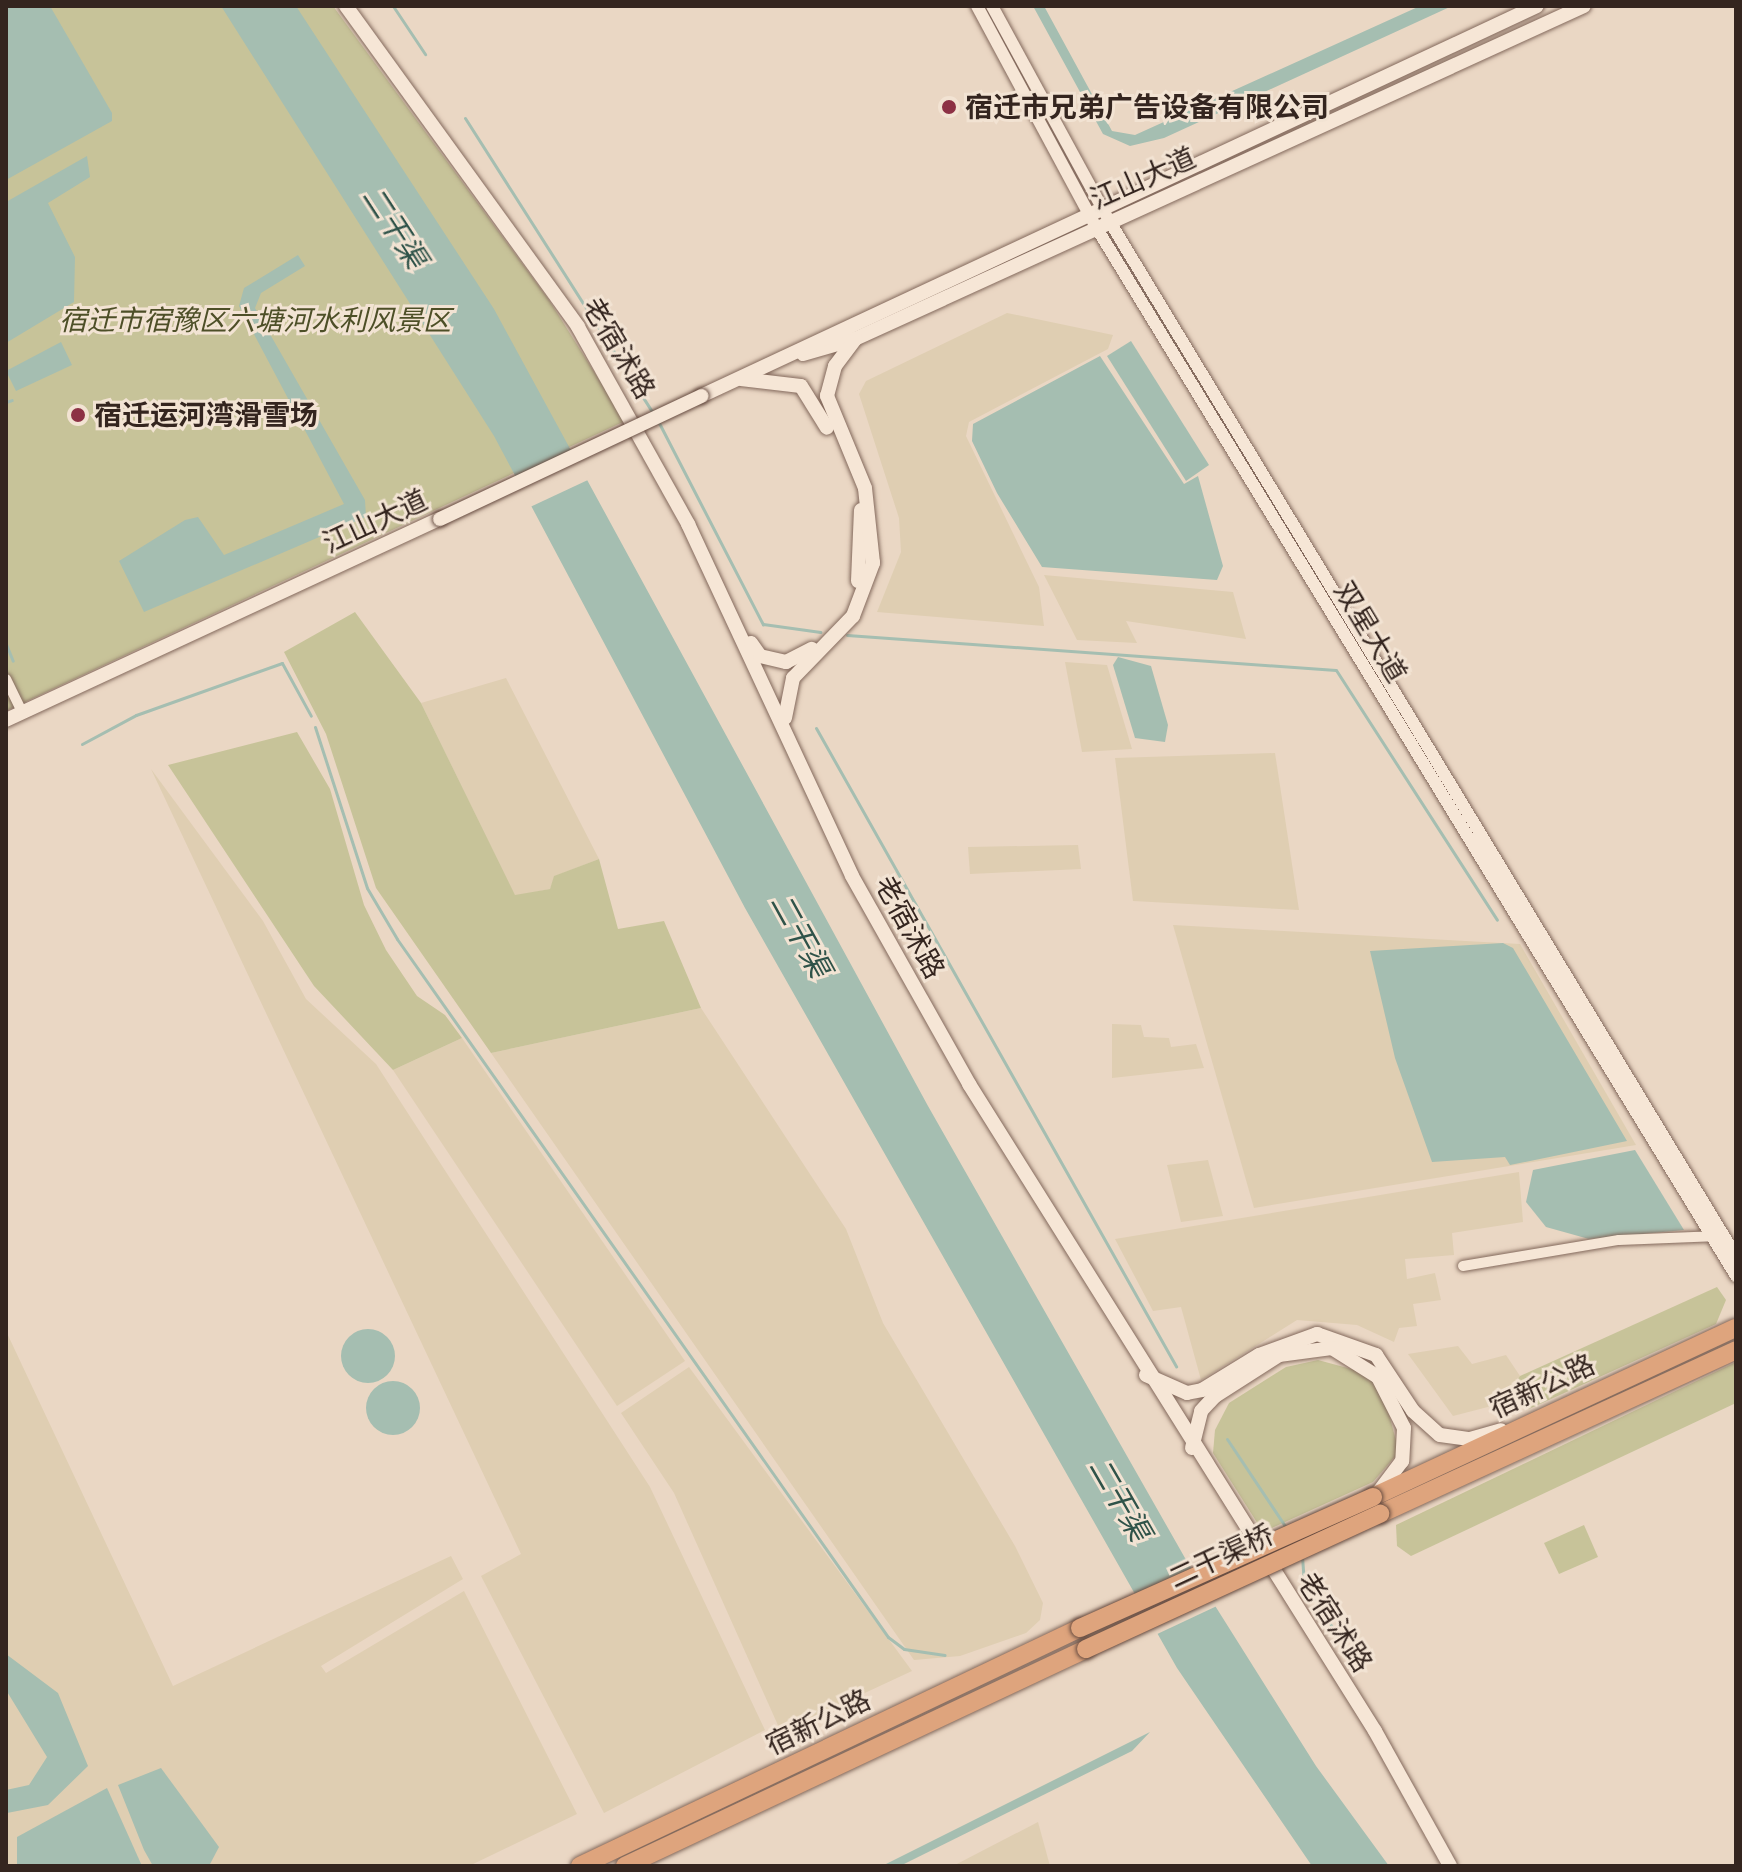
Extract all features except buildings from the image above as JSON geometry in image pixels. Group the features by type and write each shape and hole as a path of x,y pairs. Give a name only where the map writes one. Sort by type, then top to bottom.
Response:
{"highway":[{"name":"宿新公路","path":"1376,1503 1533,1422 1736,1328"},
{"name":"宿新公路","path":"1376,1503 1736,1350"},
{"name":"二干渠桥","path":"1080,1628 1376,1503"},
{"name":"二干渠桥","path":"1086,1649 1376,1503"},
{"name":"宿新公路","path":"580,1866 606,1860 1080,1628"},
{"name":"宿新公路","path":"625,1866 1086,1649"}],"main road":[{"name":"老宿沭路","path":"346,6 578,327 741,631 775,705 793,754 852,876 969,1084 1146,1375 1375,1731 1450,1866"},
{"name":"江山大道","path":"6,720 1537,6"},
{"name":"江山大道","path":"764,365 855,339 1584,6"},
{"path":"793,754 785,694 853,616 873,563 865,488 827,396 835,366 855,339"},
{"path":"733,380 774,378 801,386 858,495 864,537 857,586 833,630 802,657 775,705"},
{"path":"741,631 760,656 802,657"},
{"path":"1146,1375 1187,1393 1202,1390 1259,1355 1317,1334 1376,1355 1413,1411 1440,1435 1470,1439 1533,1422"},
{"path":"1192,1448 1201,1411 1215,1396 1279,1355 1332,1348 1378,1377 1404,1428 1402,1461 1376,1503"}],"street":[{"name":"双星大道","path":"977,6 1103,224 1718,1236 1736,1276"},
{"name":"双星大道","path":"992,6 1095,210"},
{"path":"6,679 22,712"},
{"name":"双星大道","path":"1718,1236 1736,1256"},
{"path":"1463,1266 1619,1240 1718,1236"}],"shaded area":[{"path":"1007,313 1113,335 1108,349 969,422 966,436 1039,587 1044,626 877,612 901,552 899,518 859,394 866,381"},
{"path":"1044,575 1233,592 1246,639 1126,621 1137,643 1077,640"},
{"path":"1065,662 1107,665 1132,749 1082,752"},
{"path":"506,678 599,859 555,876 550,889 515,896 421,703"},
{"path":"1275,753 1299,910 1133,901 1115,758"},
{"path":"151,769 263,921 306,999 376,1064 650,1487 765,1730 604,1813 481,1576 521,1554"},
{"path":"1078,845 1081,869 970,874 968,847"},
{"path":"1173,925 1520,944 1636,1145 1254,1208"},
{"path":"701,1008 846,1229 883,1323 1015,1546 1043,1603 1040,1620 1026,1633 960,1656 914,1660 491,1053"},
{"path":"1112,1024 1141,1025 1144,1037 1169,1038 1171,1047 1196,1044 1204,1068 1112,1078"},
{"path":"462,1038 685,1361 617,1406 393,1070"},
{"path":"1208,1160 1223,1216 1181,1222 1167,1165"},
{"path":"1519,1172 1523,1222 1452,1233 1454,1255 1405,1259 1407,1279 1435,1273 1441,1300 1413,1304 1417,1326 1399,1328 1394,1342 1357,1325 1297,1320 1201,1380 1181,1307 1153,1311 1115,1239"},
{"path":"6,1331 173,1686 451,1556 463,1579 321,1666 326,1673 464,1591 577,1814 469,1866 6,1866"},
{"path":"1458,1346 1472,1364 1506,1355 1520,1376 1511,1401 1453,1416 1408,1354"},
{"path":"689,1367 912,1671 781,1732 674,1493 621,1413"},
{"path":"1038,1822 1050,1866 953,1866"}],"green space":[{"name":"宿迁市宿豫区六塘河水利风景区","path":"6,6 333,6 549,300 625,421 6,711"},
{"path":"355,612 421,703 515,895 550,889 554,876 599,859 618,929 664,921 701,1008 491,1053 376,888 326,734 284,652"},
{"path":"297,732 330,789 364,905 386,950 417,996 445,1015 462,1038 393,1070 314,986 168,765"},
{"path":"1717,1287 1726,1300 1716,1324 1529,1409 1514,1405 1508,1394 1520,1376"},
{"path":"1318,1360 1366,1373 1385,1399 1399,1452 1373,1482 1263,1532 1213,1453 1215,1430 1229,1403 1286,1367"},
{"path":"1736,1362 1736,1403 1411,1556 1397,1546 1396,1525"},
{"path":"1584,1525 1598,1557 1559,1574 1544,1543"}],"water":[{"path":"6,6 50,6 112,113 112,121 6,180"},
{"name":"二干渠","path":"221,6 296,6 494,309 928,1106 1185,1558 1316,1766 1389,1866 1312,1866 1177,1668 745,908 494,436"},
{"path":"1033,6 1044,6 1112,131 1135,135 1420,6 1452,6 1164,138 1130,146 1103,134"},
{"path":"87,156 90,177 48,203 75,257 74,302 6,343 6,202"},
{"path":"298,255 305,266 261,293 255,308 365,500 366,517 144,612 119,561 185,520 198,517 224,555 344,504 239,306 244,288"},
{"path":"1131,341 1209,465 1186,481 1107,356"},
{"path":"61,342 72,365 16,391 6,371"},
{"path":"1100,356 1184,484 1198,476 1223,566 1217,580 1042,567 997,493 972,441 973,424"},
{"path":"1118,657 1151,666 1168,725 1165,742 1135,738 1113,665"},
{"path":"1503,943 1513,948 1627,1141 1510,1165 1505,1157 1432,1162 1395,1058 1370,951"},
{"path":"1635,1150 1684,1230 1589,1239 1546,1227 1526,1202 1533,1170"},
{"path":"368,1329 379,1331 387,1337 393,1345 393,1367 387,1375 379,1381 368,1383 357,1381 349,1375 343,1367 341,1356 343,1345 349,1337 357,1331"},
{"path":"393,1381 404,1383 412,1389 418,1397 418,1419 412,1427 404,1433 393,1435 382,1433 374,1427 368,1419 366,1408 368,1397 374,1389 382,1383"},
{"path":"6,1654 58,1693 88,1766 48,1805 7,1813 6,1790 29,1785 47,1757 6,1690"},
{"path":"1150,1732 1132,1751 900,1866 882,1866"},
{"path":"161,1768 219,1847 209,1866 153,1866 144,1850 118,1785"},
{"path":"107,1788 142,1866 17,1866 17,1837"}],"pier":[{"path":"575,450 590,479 528,508 513,479"},
{"path":"1197,1569 1219,1605 1153,1636 1132,1600"}],"waterway":[{"path":"393,6 425,54"},
{"path":"465,118 654,415"},
{"path":"6,402 12,400"},
{"path":"658,421 763,624 820,632"},
{"path":"847,635 1336,670 1497,920"},
{"path":"6,644 13,661"},
{"path":"82,744 136,715 282,663 311,716"},
{"path":"315,727 367,888 397,939 888,1637 904,1649 945,1655"},
{"path":"816,728 1176,1366"},
{"path":"1227,1439 1287,1529"},
{"path":"1302,1556 1304,1583 1341,1641"}],"place":[{"name":"宿迁市兄弟广告设备有限公司","path":"949,107"},
{"name":"宿迁运河湾滑雪场","path":"78,415"}]}
